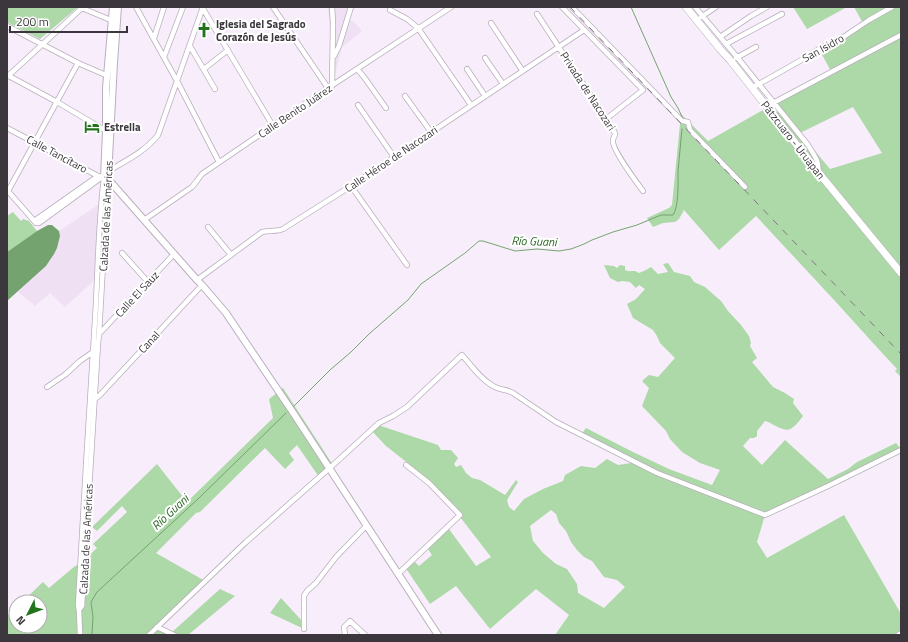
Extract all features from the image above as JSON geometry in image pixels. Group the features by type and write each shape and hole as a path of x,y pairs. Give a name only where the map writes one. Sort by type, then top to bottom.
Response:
{"main road":[{"name":"Calzada de las Américas","path":"104,176 109,132 114,21 113,7"},
{"name":"Calzada de las Américas","path":"110,88 108,76 114,21 118,7"},
{"name":"Pátzcuaro - Uruapan","path":"686,7 700,19 734,59 752,88 769,104 818,172 901,273"},
{"path":"104,176 226,313 438,635"}],"street":[{"path":"109,132 8,76 83,7 114,21"},
{"path":"136,7 177,80 219,162"},
{"path":"154,38 164,7"},
{"path":"164,57 183,7"},
{"path":"78,62 7,190 36,223 39,223 71,197 154,141 158,135 190,46 202,7"},
{"path":"202,7 273,126"},
{"path":"272,7 330,87"},
{"path":"330,87 333,58 332,7"},
{"path":"333,58 339,46 351,7"},
{"name":"Calle Benito Juárez","path":"144,220 192,186 202,174 219,162 451,7"},
{"path":"562,7 643,90 606,119"},
{"path":"572,7 684,121 689,124 690,130 745,187"},
{"path":"695,7 700,19 720,37 726,44 734,59 758,84 769,104 901,35"},
{"path":"700,19 716,7"},
{"path":"720,37 767,7"},
{"name":"San Isidro","path":"752,88 819,49 845,36 868,20 892,7"},
{"path":"390,10 407,19 418,28 470,105"},
{"name":"Privada de Nacozari","path":"537,14 616,134 613,140 614,147 643,191"},
{"path":"726,44 782,14"},
{"path":"491,23 522,70"},
{"path":"7,26 108,76"},
{"name":"Calle Héroe de Nacozari","path":"197,280 262,232 275,232 283,229 351,186 522,70 584,30"},
{"path":"190,46 215,89"},
{"path":"734,59 756,47"},
{"path":"204,69 228,50"},
{"path":"485,58 503,84"},
{"path":"357,69 386,108"},
{"path":"467,69 485,96"},
{"path":"405,96 431,132"},
{"path":"358,105 394,157"},
{"name":"Calle Tancítaro","path":"7,128 104,176"},
{"name":"Calzada de las Américas","path":"90,443 95,399 98,344 97,334 104,176"},
{"path":"351,186 407,266"},
{"path":"208,227 230,255"},
{"path":"122,253 148,282"},
{"name":"Calle El Sauz","path":"97,334 174,254"},
{"name":"Canal","path":"95,399 202,285"},
{"name":"Calzada de las Américas","path":"80,635 79,610 82,606 83,539 90,443 93,352 97,334"},
{"path":"48,387 93,352"},
{"path":"149,635 246,542 379,423 407,407 462,355 478,374 488,383 495,387 508,390 556,422 657,473 765,515 901,450"},
{"path":"398,574 460,515 429,483 406,465"},
{"path":"304,628 304,596 307,590 320,578 336,557 366,526"},
{"path":"345,635 344,627 350,621 364,635"},
{"path":"157,627 174,635"}],"shaded area":[{"path":"7,7 78,7 40,39 7,22"},
{"path":"328,7 352,7 348,19 354,22 362,31 342,47 334,79"},
{"path":"793,7 847,7 807,29"},
{"path":"854,7 901,7 901,377 895,371 897,369 756,216 719,250 684,210 679,219 675,222 663,223 653,227 647,218 669,208 672,205 681,114 708,141 832,73 819,49 864,25","holes":["853,107 882,153 830,169 800,133"]},
{"path":"101,203 98,277 65,307 50,293 35,306 18,292 46,266 51,259 57,247 60,236 59,231"},
{"path":"13,212 21,221 23,219 29,221 37,231 7,252 7,216"},
{"path":"48,225 52,225 59,231 60,236 54,254 46,266 7,301 7,252"},
{"path":"668,263 674,272 690,276 694,282 705,287 721,301 749,336 751,343 750,346 757,358 752,362 773,387 794,399 793,403 803,416 789,430 782,429 765,421 757,431 757,436 750,438 743,446 762,465 785,440 828,479 848,469 857,462 896,443 901,449 765,515 757,542 767,558 844,515 901,614 901,635 555,635 569,615 536,589 490,629 456,586 430,604 405,567 413,560 419,566 432,555 426,546 446,525 476,566 491,557 428,479 386,446 371,430 379,423 381,426 438,445 441,450 451,450 458,458 454,464 456,467 461,465 466,473 472,478 480,480 505,495 516,480 518,482 507,500 509,507 514,511 524,499 563,481 565,475 581,466 595,468 607,459 618,465 631,463 580,436 586,428 669,469 712,485 720,470 700,463 682,452 670,439 666,431 642,406 649,388 642,381 649,375 658,377 675,358 660,343 653,330 633,318 627,304 636,299 645,289 639,285 636,288 630,282 618,282 610,278 604,265 614,266 617,268 620,265 625,266 625,270 639,273 651,267 658,274 668,272 663,264","holes":["551,510 556,514 559,523 566,531 577,550 584,557 592,561 604,577 617,580 625,587 604,608 578,593 577,584 567,569 556,564 543,553 533,541 530,526"]},
{"path":"283,388 333,465 319,477 297,445 289,453 294,460 285,469 265,448 156,553 205,581 158,626 171,633 220,589 235,596 188,635 7,635 8,615 8,634 48,634 48,594 30,594 43,582 49,588 75,566 79,565 97,548 93,544 127,512 122,506 97,531 92,527 157,464 187,502 273,418 269,399"},
{"path":"281,598 303,622 304,629 270,613"}],"waterway":[{"name":"Río Guani","path":"631,7 671,97 683,119"},
{"name":"Río Guani","path":"293,407 330,370 408,300 421,284 465,253 479,241 515,251 537,249 559,251 571,249 661,215 673,215 677,200 682,129"},
{"name":"Río Guani","path":"92,635 93,617 91,602 97,592 198,499 286,413"}],"railway":[{"path":"570,7 901,354"}],"place":[{"name":"Iglesia del Sagrado Corazón de Jesús","path":"204,30"},
{"name":"Estrella","path":"92,127"}]}
